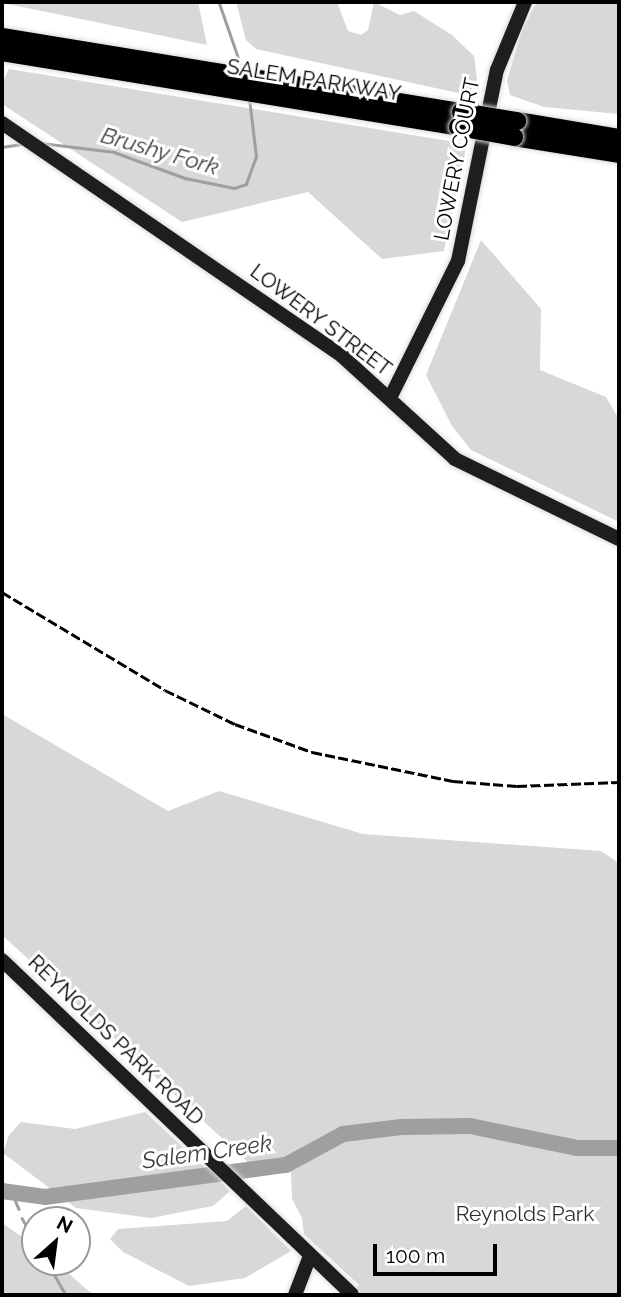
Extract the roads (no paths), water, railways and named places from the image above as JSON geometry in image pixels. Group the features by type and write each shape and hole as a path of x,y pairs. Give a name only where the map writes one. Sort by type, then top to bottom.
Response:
{"highway":[{"name":"SALEM PARKWAY","path":"2,37 191,75 515,129 619,154"},
{"name":"SALEM PARKWAY","path":"2,51 191,75"},
{"name":"SALEM PARKWAY","path":"515,129 619,138"}],"main road":[{"name":"LOWERY COURT","path":"390,398 458,261 497,70 525,2"},
{"name":"LOWERY STREET","path":"5,124 323,342 390,398 455,459 619,539"},
{"name":"REYNOLDS PARK ROAD","path":"2,960 352,1295"},
{"path":"295,1295 310,1256"}],"waterway":[{"name":"Brushy Fork","path":"219,2 242,68"},
{"name":"Brushy Fork","path":"41,143 114,152 185,178 234,188 246,184 256,157 249,98"},
{"name":"Brushy Fork","path":"2,147 21,144"},
{"name":"Salem Creek","path":"2,1191 45,1197 286,1165 343,1134 402,1127 470,1126 577,1148 619,1148"},
{"path":"13,1195 19,1209"},
{"path":"55,1276 66,1295"}],"railway":[{"path":"2,592 165,690 235,724 312,752 453,781 517,786 619,782"}],"park label":[{"name":"Reynolds Park","path":"525,1214"}]}
